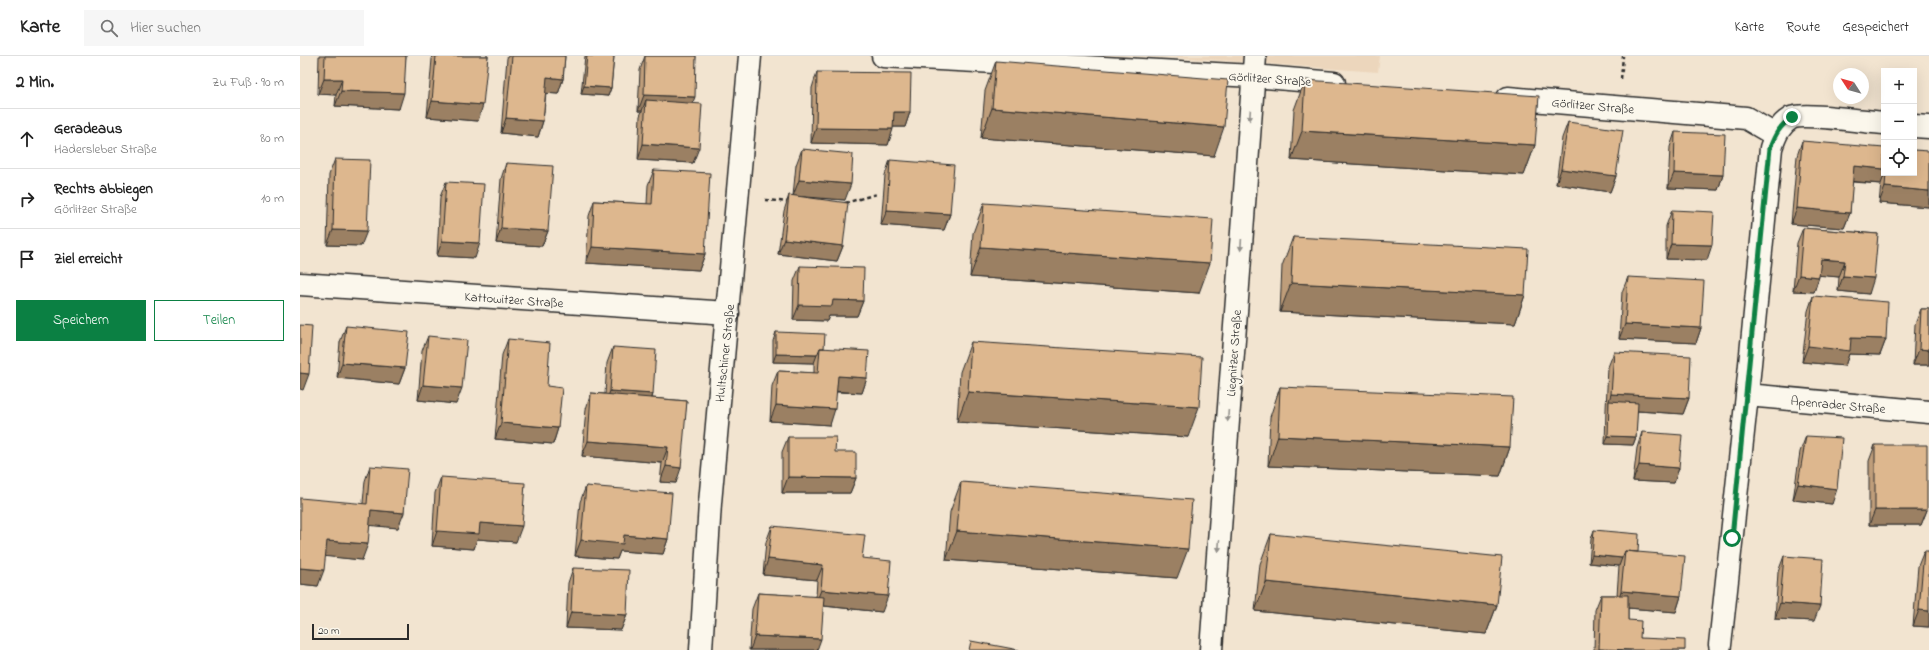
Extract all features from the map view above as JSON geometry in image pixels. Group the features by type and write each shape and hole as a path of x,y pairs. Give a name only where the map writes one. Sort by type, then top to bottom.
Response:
{"street":[{"name":"Hultschiner Straße","path":"701,650 710,504 750,56"},
{"name":"Görlitzer Straße","path":"883,56 1254,66 1356,85"},
{"name":"Liegnitzer Straße","path":"1211,650 1254,66"},
{"name":"Görlitzer Straße","path":"1492,97 1746,118 1775,135"},
{"path":"1720,645 1747,396 1770,148 1775,135 1782,124 1792,117 1881,123"},
{"path":"1917,126 1929,127"},
{"name":"Kattowitzer Straße","path":"300,284 728,313"},
{"name":"Apenrader Straße","path":"1747,396 1929,412"}],"path":[{"path":"838,205 877,194"},
{"path":"738,199 792,202"}],"shaded area":[{"path":"1160,56 1380,56 1378,72"}],"building":[{"path":"325,56 406,56 404,93 341,91 342,79 324,79"},
{"path":"436,56 488,56 483,105 432,101"},
{"path":"512,56 565,56 563,79 547,77 543,121 506,118"},
{"path":"587,56 614,56 611,88 584,86"},
{"path":"645,56 696,56 695,97 644,95"},
{"path":"996,61 1228,80 1224,127 992,108"},
{"path":"817,72 911,73 910,112 894,112 893,129 816,128"},
{"path":"1305,80 1539,96 1535,145 1302,131"},
{"path":"646,100 702,104 699,148 643,144"},
{"path":"1568,122 1623,130 1616,176 1561,169"},
{"path":"1675,132 1725,134 1723,175 1674,173"},
{"path":"1802,141 1881,148 1881,169 1854,166 1850,213 1797,208"},
{"path":"802,149 853,154 851,184 799,180"},
{"path":"1917,150 1929,151 1929,191 1885,187 1886,176 1917,176"},
{"path":"335,159 370,160 367,231 333,230"},
{"path":"890,160 954,165 950,214 887,210"},
{"path":"506,163 553,166 548,231 501,228"},
{"path":"654,170 710,173 705,254 592,247 594,201 652,204"},
{"path":"446,182 484,184 480,243 442,241"},
{"path":"789,195 848,203 843,246 784,239"},
{"path":"984,203 1213,219 1210,263 981,247"},
{"path":"1672,210 1714,212 1712,245 1671,244"},
{"path":"1803,228 1878,234 1874,278 1843,276 1845,261 1821,259 1819,277 1799,275"},
{"path":"1293,237 1528,249 1525,295 1291,283"},
{"path":"800,266 864,268 863,301 833,300 832,306 799,305"},
{"path":"1628,277 1704,281 1701,328 1625,324"},
{"path":"1813,296 1888,302 1886,339 1851,338 1850,351 1808,346"},
{"path":"1921,309 1929,309 1929,350 1919,349"},
{"path":"300,325 312,326 309,374 300,373"},
{"path":"346,326 409,332 405,368 342,363"},
{"path":"776,332 825,334 824,348 820,348 817,355 776,354"},
{"path":"428,336 467,340 462,388 423,385"},
{"path":"508,339 550,343 547,386 562,388 558,428 501,423"},
{"path":"971,342 1202,357 1199,407 968,392"},
{"path":"613,347 656,350 653,394 610,391"},
{"path":"820,348 869,351 867,378 838,376 835,409 776,405 778,371 818,373"},
{"path":"1614,352 1691,356 1689,398 1611,394"},
{"path":"1280,387 1513,397 1510,447 1278,436"},
{"path":"591,393 687,401 681,468 666,466 668,447 588,441"},
{"path":"1609,401 1638,403 1636,437 1608,436"},
{"path":"1642,432 1682,435 1679,468 1639,465"},
{"path":"1806,436 1842,438 1837,489 1798,484"},
{"path":"788,437 836,437 835,452 856,452 856,478 788,477"},
{"path":"1875,445 1927,445 1927,510 1875,510"},
{"path":"370,466 408,469 404,513 371,510 368,544 327,541 324,570 300,568 300,498 367,504"},
{"path":"441,477 525,483 522,526 480,523 479,534 437,531"},
{"path":"961,482 1192,500 1188,549 957,531"},
{"path":"586,486 672,493 668,539 624,535 623,544 581,540"},
{"path":"772,526 865,535 862,558 891,561 888,596 821,590 823,565 768,559"},
{"path":"1594,530 1639,534 1638,552 1625,551 1622,558 1592,555"},
{"path":"1271,534 1502,557 1497,605 1266,582"},
{"path":"1625,551 1685,556 1681,596 1621,591"},
{"path":"1924,551 1929,551 1929,611 1919,610"},
{"path":"1784,556 1823,559 1820,606 1780,603"},
{"path":"573,568 629,570 627,615 571,612"},
{"path":"758,593 824,597 821,639 755,636"},
{"path":"1601,595 1628,595 1628,620 1641,621 1640,638 1685,640 1685,650 1599,649"},
{"path":"971,641 1019,650 969,650"}],"route":[{"path":"1732,538 1770,148 1775,135 1782,124 1792,117"}]}
